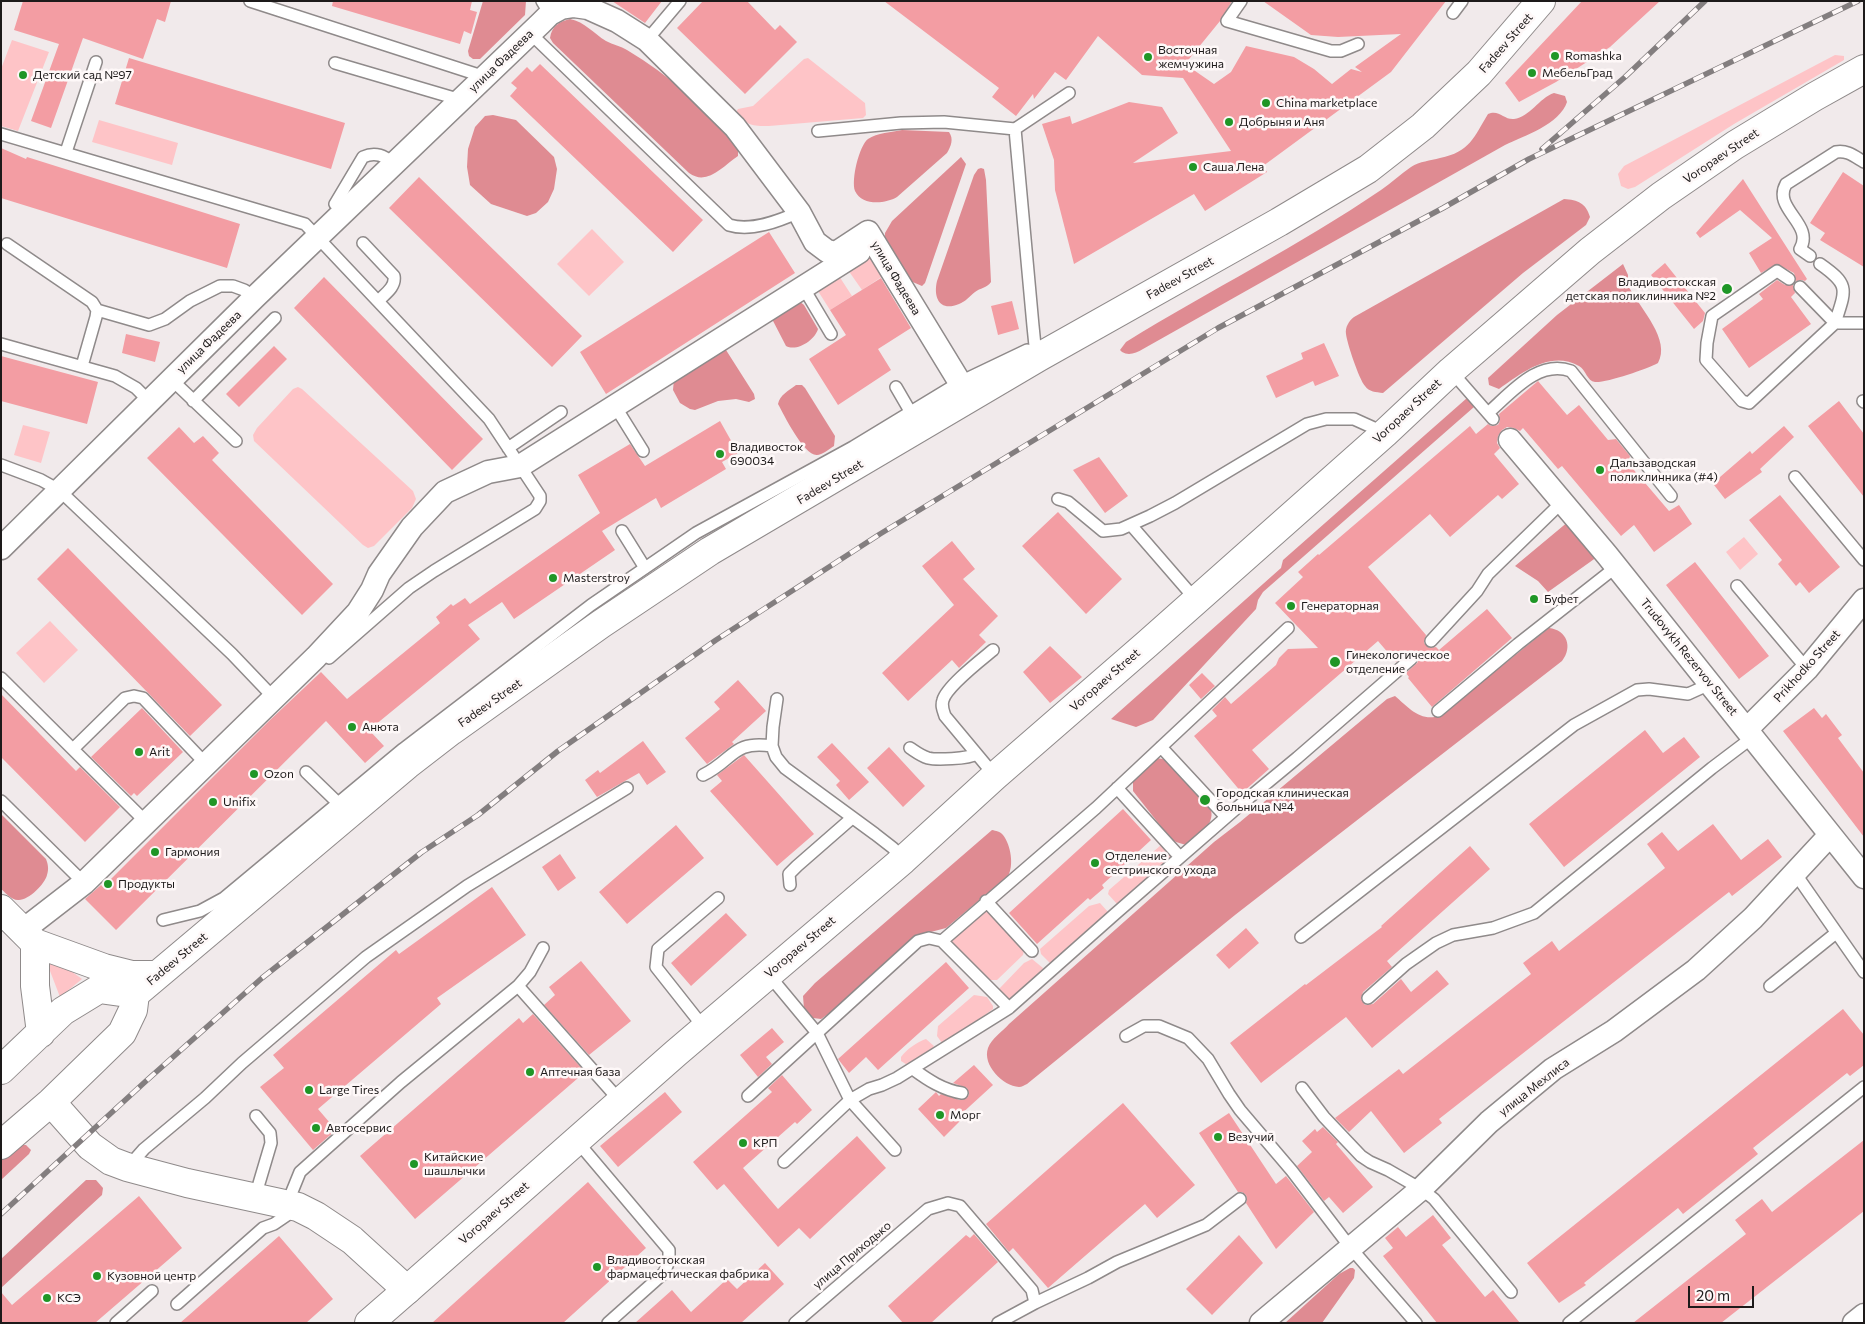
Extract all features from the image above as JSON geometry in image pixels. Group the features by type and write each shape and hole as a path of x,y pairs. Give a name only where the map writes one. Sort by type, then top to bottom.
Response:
{"main road":[{"name":"Fadeev Street","path":"135,994 407,765 451,731 601,624 964,390 1279,222 1368,169 1423,126 1479,73 1541,1"},
{"name":"Voropaev Street","path":"369,1323 576,1140 903,860 995,776 1385,433 1451,371 1590,251 1662,196 1753,133 1864,70"},
{"path":"1,909 28,937 104,968 132,974 157,975"},
{"path":"28,937 36,986 40,1032"},
{"path":"36,986 63,1011"},
{"path":"1,1070 63,1011 99,989 135,994 133,1010 122,1033 51,1102 1,1145"},
{"path":"51,1102 90,1146 111,1160 127,1167 187,1183 292,1206 316,1216 352,1240 406,1290"}],"street":[{"name":"улица Фадеева","path":"1,548 148,401 530,33 546,8 574,6 588,8 617,21 647,40 735,127 799,212 815,242 827,251 836,253 868,232 964,390"},
{"path":"28,937 316,657 358,612 372,590 379,574 412,527 445,492 488,472 615,406 874,242"},
{"name":"Trudovykh Rezervov Street","path":"1510,440 1616,567 1864,877"},
{"name":"Prikhodko Street","path":"1750,733 1807,669 1864,600"},
{"name":"улица Мехлиса","path":"1261,1323 1421,1189 1489,1122 1553,1069 1614,1030 1696,970 1752,918 1830,835"},
{"path":"1854,1323 1864,1315"}],"lane":[{"path":"250,1 485,76"},
{"path":"647,40 680,1"},
{"path":"1241,1 1227,21 1331,51 1341,51 1358,44"},
{"path":"1453,13 1462,1"},
{"path":"530,33 729,225 736,227 770,224 799,212"},
{"path":"66,152 96,62"},
{"path":"335,62 461,100"},
{"path":"818,131 902,123 944,122 1015,129 1069,93"},
{"path":"1015,129 1037,352"},
{"path":"1,134 305,224 489,419 540,496 538,506 409,588 325,661 322,662 316,657"},
{"path":"1810,256 1800,249 1804,240 1803,234 1788,210 1783,190 1786,184 1836,152 1850,153 1864,162"},
{"path":"335,204 363,157 374,153 395,164"},
{"path":"363,243 394,276 395,282 392,288 378,301"},
{"path":"7,244 80,292 92,302 97,310 149,324 165,319 190,301 220,286 233,286 244,290 255,298"},
{"path":"1789,279 1777,272 1712,316 1706,360 1742,401 1749,403 1835,323 1843,291 1842,283 1838,277 1820,264"},
{"path":"803,287 831,334"},
{"path":"1800,287 1835,323 1864,323"},
{"path":"82,366 97,310"},
{"path":"193,401 275,318"},
{"path":"1,344 115,376 136,388 148,401"},
{"path":"1451,371 1490,416 1531,376 1541,370 1562,368 1571,371 1672,496"},
{"path":"171,379 236,441"},
{"path":"163,920 200,911 224,898 411,743 591,605 696,533 853,447 916,420 896,387"},
{"path":"615,406 644,451"},
{"path":"514,457 562,412"},
{"path":"1058,499 1068,502 1103,531 1121,529 1175,503 1307,424 1326,419 1354,418 1385,433"},
{"path":"1,465 41,480 60,490 232,654 274,698"},
{"path":"1795,477 1864,560"},
{"path":"1431,641 1477,591 1488,574 1557,507 1564,503"},
{"path":"1130,525 1196,600"},
{"path":"622,532 645,568"},
{"path":"1438,711 1518,644 1616,567"},
{"path":"1737,586 1807,669"},
{"path":"942,941 986,901 1079,824 1288,628"},
{"path":"993,650 950,688 943,700 942,708 945,716 995,776"},
{"path":"784,1162 850,1100 868,1089 882,1085 913,1069 1009,1008 1049,970 1226,817 1298,758 1411,658"},
{"path":"1,678 146,822"},
{"path":"1301,937 1558,738 1593,714 1637,690 1654,689 1688,694 1710,684"},
{"path":"73,749 125,698 134,696 143,698 206,764"},
{"path":"777,699 772,746 776,757 785,768 893,848 903,860"},
{"path":"1368,998 1406,964 1436,943 1454,935 1493,928 1534,913 1712,768 1750,733"},
{"path":"703,775 713,770 737,750 748,745 772,746"},
{"path":"1162,747 1226,817"},
{"path":"910,748 929,759 969,757 976,754"},
{"path":"306,772 338,803"},
{"path":"127,1167 144,1148 205,1098 366,957 467,886 627,788"},
{"path":"1117,788 1180,857"},
{"path":"1,801 84,883"},
{"path":"790,885 790,874 797,866 852,818"},
{"path":"1795,873 1864,972"},
{"path":"705,1029 656,967 656,958 658,950 718,898"},
{"path":"986,901 1032,952"},
{"path":"1770,986 1836,933"},
{"path":"748,1096 918,941 929,938 942,941 1009,1008"},
{"path":"177,1304 263,1228 274,1224 292,1206 300,1172 401,1082 518,986 530,972 543,948"},
{"path":"768,974 817,1033 850,1100 895,1150"},
{"path":"518,986 621,1102"},
{"path":"1126,1036 1144,1026 1159,1026 1188,1038 1208,1059 1240,1110 1292,1171 1350,1247 1416,1323"},
{"path":"913,1069 937,1085 953,1092 962,1093"},
{"path":"1569,1323 1864,1086"},
{"path":"1302,1088 1324,1116 1361,1156 1434,1198 1511,1292"},
{"path":"255,1197 271,1143 270,1133 256,1116"},
{"path":"576,1140 668,1250 670,1261 664,1273 608,1323"},
{"path":"998,1323 1117,1262 1206,1224 1240,1199"},
{"name":"улица Приходько","path":"795,1323 928,1209 948,1203 960,1206 1022,1276 1032,1290 1035,1303"},
{"path":"116,1323 152,1291"}],"shaded area":[{"path":"483,1 526,1 525,15 480,59 473,59 469,56 468,51"},
{"path":"570,19 585,25 606,41 622,47 658,70 687,94 726,132 738,146 738,156 714,174 702,177 689,173 553,43 550,38 554,28 559,23"},
{"path":"12,40 49,52 18,131 1,126 1,69"},
{"path":"1835,55 1844,56 1844,60 1734,124 1635,187 1628,189 1621,186 1618,174 1624,166"},
{"path":"808,58 865,103 866,115 863,118 758,126 747,123 736,112 738,109 753,106 804,59"},
{"path":"1554,93 1565,96 1567,102 1557,117 1549,123 1505,145 1135,353 1125,353 1120,350 1126,342 1350,210 1414,165 1450,155 1465,148 1475,136 1488,114 1495,113 1510,119 1520,118"},
{"path":"493,115 516,120 554,157 557,169 554,189 548,202 536,213 527,216 491,204 470,185 467,167 468,149 475,127 485,116"},
{"path":"99,120 178,143 172,165 92,142"},
{"path":"902,130 949,132 952,140 951,145 947,153 897,197 886,201 874,202 858,196 855,191 854,179 859,156 865,143 876,135"},
{"path":"961,157 966,164 925,283 922,286 908,280 885,239 885,233 892,221"},
{"path":"981,168 984,169 986,180 991,282 988,286 975,292 961,303 952,306 943,305 937,298 937,281 974,175"},
{"path":"1564,199 1577,201 1584,205 1590,217 1586,225 1523,273 1383,393 1367,388 1357,369 1346,334 1348,324 1354,317"},
{"path":"592,229 624,262 589,296 557,264"},
{"path":"869,255 883,276 862,290 848,270"},
{"path":"1623,264 1628,275 1630,289 1658,335 1661,354 1658,363 1626,375 1595,382 1590,380 1579,366 1568,362 1547,362 1527,370 1499,389 1489,385 1488,378 1557,315"},
{"path":"839,276 852,296 830,310 818,288"},
{"path":"799,301 804,305 818,329 805,344 790,347 786,346 771,317"},
{"path":"722,348 726,350 754,394 755,399 749,402 736,399 718,401 695,410 680,403 673,390 674,379"},
{"path":"796,385 802,385 805,388 835,436 834,446 821,454 812,454 806,449 778,404 782,396"},
{"path":"298,387 413,491 416,499 412,508 374,546 368,548 363,545 254,441 253,435 257,428 293,389"},
{"path":"1467,398 1474,404 1474,407 1263,592 1258,600 1256,609 1153,720 1136,727 1111,719 1281,568 1283,560"},
{"path":"23,425 50,432 41,463 14,455"},
{"path":"1575,516 1604,552 1548,592 1538,581 1515,566"},
{"path":"1744,537 1758,554 1740,570 1726,552"},
{"path":"50,621 78,650 44,683 16,653"},
{"path":"1549,628 1560,632 1566,640 1567,650 1562,661 1235,915 1027,1084 1020,1087 1013,1086 995,1074 987,1055 988,1048 994,1038 1214,842 1387,699 1395,696 1420,715 1426,717 1439,716"},
{"path":"1157,758 1168,760 1211,810 1212,815 1208,826 1186,845 1170,838 1133,791 1133,781"},
{"path":"1,814 46,859 47,863 48,873 46,879 36,891 22,900 13,899 1,889"},
{"path":"992,830 1002,834 1008,844 1011,867 1008,876 946,928 923,934 907,944 834,1010 821,1019 813,1018 804,1009 803,996 815,983"},
{"path":"1161,845 1172,856 1170,860 1122,903 1117,904 1108,894 1109,890"},
{"path":"1100,903 1108,912 1106,917 1054,963 1050,963 1041,954 1040,949 1089,906"},
{"path":"982,911 990,912 1024,950 1023,955 997,980 988,980 952,943 953,936"},
{"path":"42,950 82,979 60,997"},
{"path":"1032,959 1043,968 1042,972 1014,1000 1009,1000 1000,994 999,989 1024,963"},
{"path":"974,995 987,997 993,1009 947,1043 942,1043 937,1036 938,1026"},
{"path":"926,1039 934,1046 931,1051 909,1066 901,1061 901,1057 909,1049"},
{"path":"17,1145 26,1145 31,1150 1,1180 1,1155"},
{"path":"86,1180 96,1180 103,1188 102,1195 1,1288 1,1259"},
{"path":"1350,1268 1355,1270 1354,1278 1322,1323 1285,1323 1339,1274"}],"building":[{"path":"23,1 171,1 165,22 157,19 143,59 83,38 51,128 31,121 59,44 14,30"},
{"path":"333,1 472,1 470,10 477,12 471,34 464,31 460,44 332,6"},
{"path":"612,1 662,1 645,23"},
{"path":"703,1 747,1 775,30 780,25 797,42 745,94 677,28"},
{"name":"China marketplace","path":"884,1 1232,1 1220,21 1185,64 1214,84 1231,72 1246,46 1294,57 1314,69 1332,84 1351,69 1362,72 1355,67 1401,34 1338,37 1311,35 1263,1 1446,1 1391,72 1263,166 1267,172 1205,211 1194,194 1074,264 1055,190 1054,160 1042,124 1070,116 1072,124 1129,102 1162,107 1178,133 1133,163 1231,151 1183,78 1142,75 1098,36 1066,80 1055,72 1034,99 1033,94 1016,116 992,97 999,88"},
{"path":"1582,1 1660,1 1610,47 1556,82 1519,102 1505,83"},
{"path":"129,58 345,123 331,169 115,104"},
{"path":"540,64 703,220 673,252 510,96 517,88 511,83 527,67 532,72"},
{"path":"1,148 26,159 27,157 240,224 227,268 1,198"},
{"path":"1843,172 1864,186 1864,267 1820,240 1825,233 1810,223"},
{"path":"419,177 582,336 552,367 389,208"},
{"path":"1743,179 1807,279 1805,281 1796,281 1794,273 1777,264 1761,273 1749,253 1772,238 1740,210 1700,238 1696,233"},
{"path":"769,232 795,273 606,394 580,352"},
{"path":"1665,263 1705,313 1703,321 1694,329 1651,275"},
{"path":"324,277 483,439 452,470 294,308"},
{"path":"881,278 911,328 878,349 891,370 838,405 809,359 846,335 830,310"},
{"path":"1777,280 1785,285 1793,285 1795,293 1791,297 1811,324 1749,368 1722,329 1763,299 1759,294"},
{"path":"1012,301 1019,329 998,335 991,306"},
{"path":"126,334 160,342 155,362 122,353"},
{"path":"1324,343 1339,376 1315,386 1313,381 1276,398 1266,376 1303,359 1301,353"},
{"path":"274,346 287,359 239,407 226,394"},
{"path":"1,356 98,382 87,424 1,401"},
{"path":"1538,381 1567,415 1579,405 1608,440 1616,439 1630,456 1628,463 1669,511 1679,505 1692,524 1654,552 1634,525 1621,536 1562,466 1558,469 1523,428 1520,431 1507,427 1498,436 1497,443 1500,448 1494,454 1519,484 1502,499 1498,495 1450,537 1430,514 1368,567 1426,635 1424,643 1429,648 1436,647 1439,650 1487,609 1512,638 1432,707 1406,673 1418,662 1417,654 1409,652 1396,662 1378,641 1252,750 1269,769 1242,793 1194,736 1217,716 1212,710 1225,697 1231,704 1276,665 1279,658 1288,649 1318,648 1275,603 1303,577 1298,572 1318,554 1470,426 1476,434 1488,424 1491,426 1498,425 1500,421 1499,414"},
{"path":"1839,401 1864,434 1864,497 1808,426"},
{"path":"720,421 738,453 722,462 726,469 661,508 656,498 602,531 615,550 514,619 502,602 468,625 480,639 369,730 384,746 365,763 326,721 116,930 85,899 101,885 103,887 269,721 321,672 347,699 440,623 436,617 451,604 453,606 465,598 470,604 600,513 578,475 630,444 645,466"},
{"path":"1784,426 1794,437 1760,469 1762,472 1725,499 1714,485 1720,477 1750,451 1752,454"},
{"path":"179,427 194,443 203,436 219,453 212,460 333,584 302,615 147,458"},
{"path":"1099,457 1128,496 1105,513 1073,470"},
{"path":"1780,495 1840,567 1809,593 1800,582 1796,586 1778,564 1782,560 1749,520"},
{"path":"1058,512 1122,579 1086,614 1022,546"},
{"path":"952,541 975,569 963,579 998,616 979,635 986,642 959,668 952,660 908,701 882,673 954,605 922,566"},
{"path":"68,548 222,705 190,736 37,579"},
{"path":"1695,562 1769,656 1739,679 1666,585"},
{"path":"1050,646 1082,677 1050,703 1023,672"},
{"path":"1202,673 1215,686 1201,699 1189,685"},
{"path":"738,680 766,711 732,742 734,744 707,764 685,738 720,709 714,702"},
{"path":"1,694 76,771 80,767 120,807 85,842 1,757"},
{"name":"Arit","path":"142,708 183,752 137,796 134,793 131,796 91,757"},
{"path":"1814,708 1822,718 1826,714 1842,735 1838,738 1864,773 1864,837 1783,731"},
{"path":"1645,730 1663,753 1684,737 1700,757 1564,867 1529,824"},
{"path":"643,741 666,772 647,785 639,773 597,797 585,780 598,770 600,773"},
{"path":"832,743 869,782 849,800 836,785 840,781 817,757"},
{"path":"889,747 925,786 903,807 867,768"},
{"path":"744,755 814,834 777,866 710,791 722,781 717,775"},
{"name":"Отделение сестринского ухода","path":"1123,809 1151,840 1102,885 1104,888 1090,900 1088,898 1037,944 1009,913"},
{"path":"1713,824 1741,860 1768,839 1782,857 1732,896 1729,892 1439,1119 1442,1123 1404,1153 1371,1111 1349,1132 1335,1118 1399,1069 1403,1074 1531,974 1523,963 1552,941 1559,951 1665,868 1647,844 1662,832 1678,851"},
{"path":"676,825 704,858 627,924 599,892"},
{"path":"1470,846 1490,869 1387,961 1392,967 1363,992 1361,999 1365,1005 1373,1004 1401,979 1411,992 1437,970 1449,984 1372,1048 1346,1017 1261,1083 1230,1043 1382,927"},
{"path":"560,854 576,878 558,891 542,867"},
{"path":"492,887 526,935 437,998 441,1004 318,1109 336,1130 313,1150 260,1087 284,1068 273,1055 396,950 399,954"},
{"path":"726,913 747,935 691,986 671,963"},
{"path":"1246,928 1259,943 1229,969 1216,955"},
{"path":"581,961 631,1021 589,1055 544,1005 555,995 549,987"},
{"path":"946,962 969,988 878,1070 866,1057 849,1073 838,1059"},
{"path":"1843,1009 1864,1035 1864,1065 1850,1076 1847,1073 1753,1148 1758,1154 1683,1214 1678,1208 1584,1283 1586,1285 1559,1303 1527,1263"},
{"path":"533,1014 585,1072 415,1219 360,1156 519,1018 523,1023"},
{"path":"772,1028 784,1042 766,1057 772,1064 758,1077 740,1055"},
{"path":"974,1065 993,1085 958,1117 961,1120 944,1137 918,1109 936,1092 939,1096 941,1094 960,1100 967,1098 969,1094 967,1088 953,1083"},
{"path":"782,1075 812,1110 797,1124 795,1122 743,1168 778,1209 857,1136 886,1168 810,1239 799,1228 778,1247 724,1184 717,1190 693,1162 772,1092 768,1088"},
{"path":"665,1092 682,1112 618,1167 600,1146"},
{"path":"1123,1103 1195,1185 1157,1218 1145,1204 1048,1288 1013,1248 1009,1252 986,1224"},
{"path":"1229,1113 1276,1184 1286,1176 1314,1212 1276,1249 1246,1203 1246,1195 1238,1192 1199,1133"},
{"path":"1323,1127 1338,1142 1336,1144 1373,1187 1343,1213 1329,1197 1324,1201 1297,1166 1312,1152 1302,1141 1315,1129 1317,1132"},
{"path":"1864,1140 1864,1211 1721,1323 1633,1323 1746,1234 1735,1220 1762,1199 1772,1212"},
{"path":"588,1182 646,1248 563,1323 432,1323"},
{"name":"Кузовной центр","path":"139,1196 182,1248 95,1323 1,1323 1,1292 12,1305"},
{"path":"1433,1215 1451,1238 1442,1245 1485,1297 1493,1290 1520,1323 1437,1323 1383,1256 1393,1248 1385,1238 1398,1227 1406,1237"},
{"path":"974,1234 998,1262 931,1323 903,1323 888,1306 966,1235 970,1238"},
{"path":"1239,1235 1263,1263 1212,1315 1186,1289"},
{"path":"279,1236 333,1299 306,1323 180,1323"},
{"path":"765,1263 784,1284 741,1323 635,1323 672,1290 691,1312 727,1279 737,1289"}],"railway":[{"path":"1542,149 1625,77 1705,1"},
{"path":"1,1214 262,978 422,852 478,815 558,751 716,640 880,534 1218,328 1443,208 1529,159 1858,1"}],"place":[{"name":"Romashka","path":"1555,56"},
{"name":"Восточная жемчужина","path":"1148,57"},
{"name":"МебельГрад","path":"1532,73"},
{"name":"Детский сад №97","path":"23,75"},
{"name":"China marketplace","path":"1266,103"},
{"name":"Добрыня и Аня","path":"1229,122"},
{"name":"Саша Лена","path":"1193,167"},
{"name":"Владивостокская детская поликлинника №2","path":"1727,289"},
{"name":"Владивосток 690034","path":"720,454"},
{"name":"Дальзаводская поликлинника (#4)","path":"1600,470"},
{"name":"Masterstroy","path":"553,578"},
{"name":"Буфет","path":"1534,599"},
{"name":"Генераторная","path":"1291,606"},
{"name":"Гинекологическое отделение","path":"1335,662"},
{"name":"Анюта","path":"352,727"},
{"name":"Arit","path":"139,752"},
{"name":"Ozon","path":"254,774"},
{"name":"Городская клиническая больница №4","path":"1205,800"},
{"name":"Unifix","path":"213,802"},
{"name":"Гармония","path":"155,852"},
{"name":"Отделение сестринского ухода","path":"1095,863"},
{"name":"Продукты","path":"108,884"},
{"name":"Аптечная база","path":"530,1072"},
{"name":"Large Tires","path":"309,1090"},
{"name":"Морг","path":"940,1115"},
{"name":"Автосервис","path":"316,1128"},
{"name":"Везучий","path":"1218,1137"},
{"name":"КРП","path":"743,1143"},
{"name":"Китайские шашлычки","path":"414,1164"},
{"name":"Владивостокская фармацефтическая фабрика","path":"597,1267"},
{"name":"Кузовной центр","path":"97,1276"},
{"name":"КСЭ","path":"47,1298"}]}
